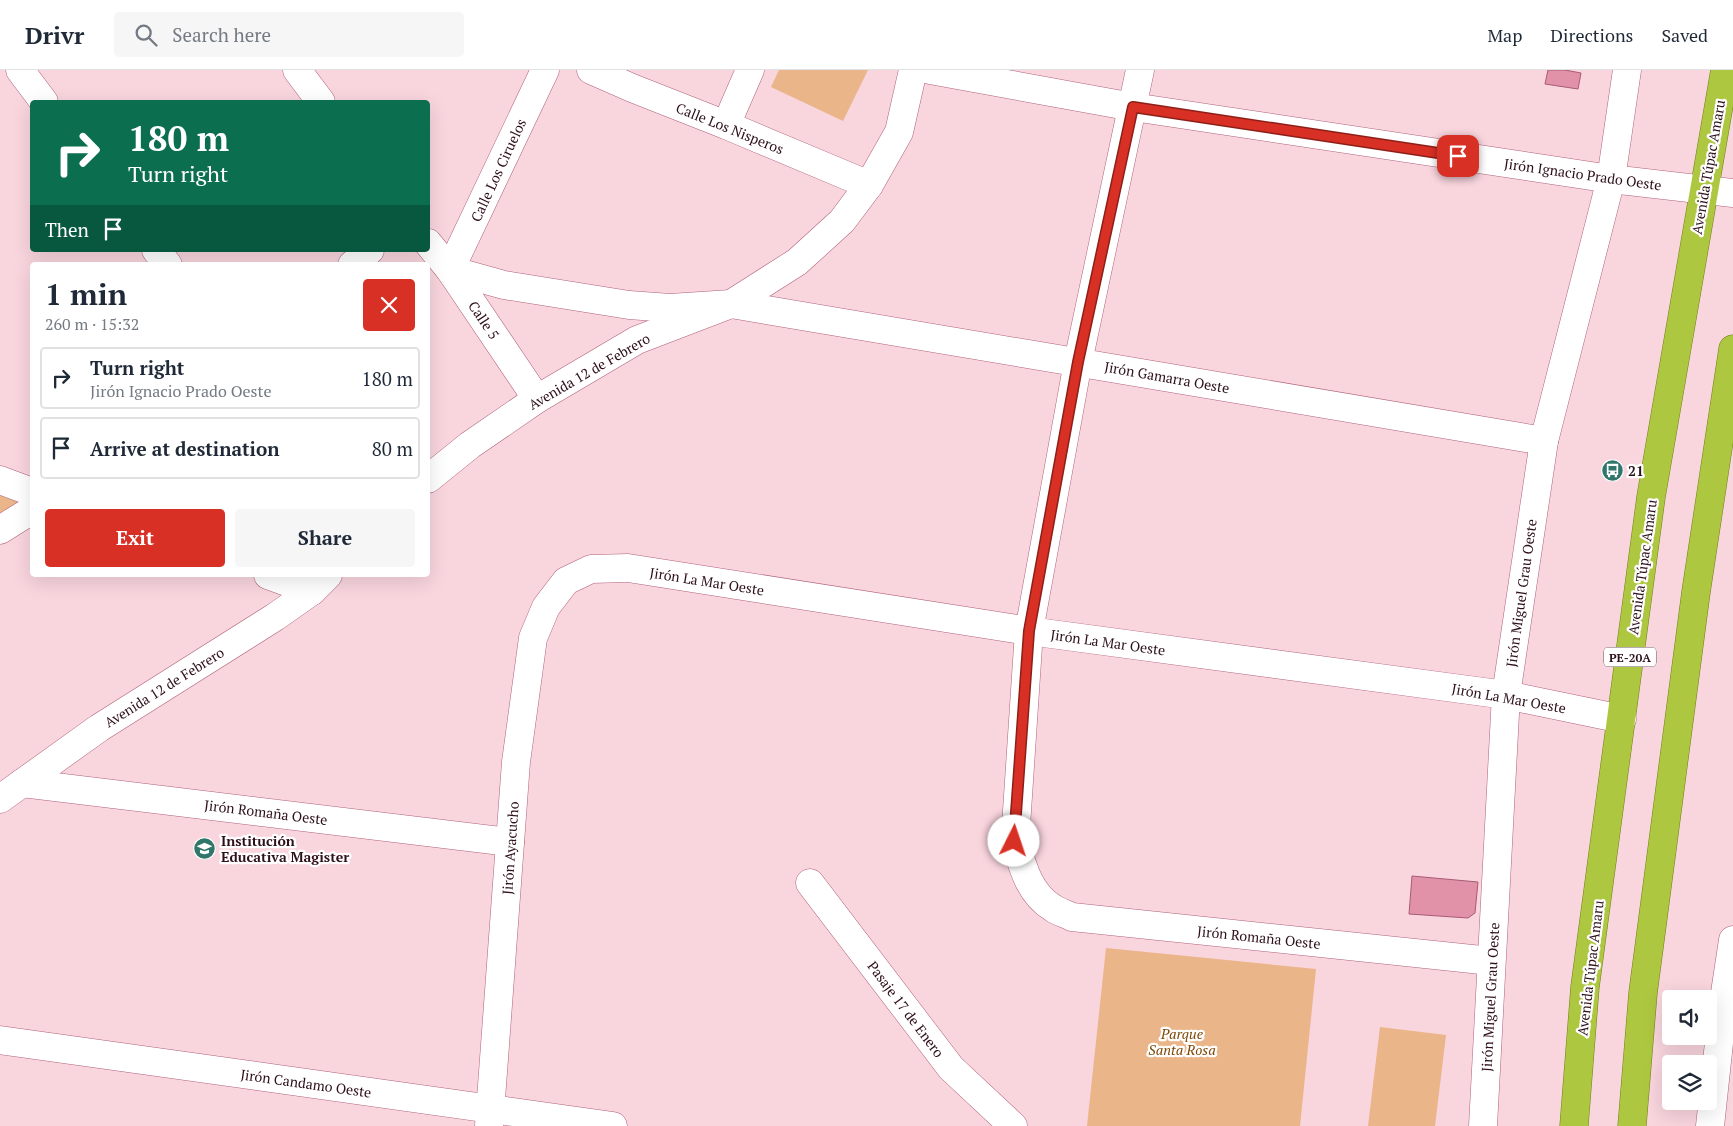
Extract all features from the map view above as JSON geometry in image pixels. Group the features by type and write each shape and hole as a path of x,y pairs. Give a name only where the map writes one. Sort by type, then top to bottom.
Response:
{"highway":[{"name":"Avenida Túpac Amaru","path":"1574,1126 1585,988 1651,497 1725,70"},
{"path":"1632,1126 1646,974 1696,592 1733,349"}],"street":[{"path":"20,70 42,100"},
{"path":"297,70 320,100"},
{"name":"Calle Los Ciruelos","path":"450,270 545,70"},
{"name":"Calle Los Nisperos","path":"591,70 869,185"},
{"path":"726,125 750,70"},
{"name":"Avenida 12 de Febrero","path":"430,478 470,445 537,399 637,340 731,304 797,262 842,221 869,185 899,132 914,70"},
{"name":"Jirón Ignacio Prado Oeste","path":"930,70 1133,107 1611,179 1733,194"},
{"path":"1029,631 1078,362 1140,70"},
{"name":"Jirón Miguel Grau Oeste","path":"1483,1126 1506,695 1544,441 1611,179 1627,70"},
{"name":"Calle 5","path":"430,245 450,270 537,399"},
{"path":"158,252 166,262"},
{"path":"356,262 368,252"},
{"name":"Jirón Gamarra Oeste","path":"450,270 504,285 629,305 670,308 731,304 1544,441"},
{"path":"0,480 30,491"},
{"path":"0,530 30,511"},
{"name":"Jirón La Mar Oeste","path":"566,581 591,569 628,568 1029,631 1506,695 1622,718"},
{"path":"281,577 320,583"},
{"name":"Jirón Ayacucho","path":"490,1117 516,762 532,638 546,607 566,581"},
{"name":"Avenida 12 de Febrero","path":"0,799 99,728 275,617 320,583"},
{"name":"Jirón Romaña Oeste","path":"1029,631 1014,841 1023,868 1035,893 1052,908 1072,917 1491,961"},
{"name":"Jirón Romaña Oeste","path":"22,783 510,842"},
{"name":"Pasaje 17 de Enero","path":"810,883 951,1068 1013,1126"},
{"path":"1710,1126 1728,1006 1733,940"},
{"name":"Jirón Candamo Oeste","path":"0,1040 490,1117 613,1126"}],"green space":[{"path":"779,70 868,70 843,121 771,87"},
{"path":"0,494 25,504 0,520"},
{"name":"Parque Santa Rosa","path":"1106,948 1316,969 1300,1126 1087,1126"},
{"path":"1380,1027 1446,1035 1435,1126 1368,1126"}],"building":[{"path":"1548,70 1565,70 1581,73 1578,89 1545,84"},
{"path":"1412,876 1478,882 1475,913 1468,918 1409,914"}],"place":[{"name":"21","path":"1612,470"},
{"name":"Institución Educativa Magister","path":"205,848"}],"route":[{"path":"1014,841 1029,631 1078,362 1133,107 1458,156"}]}
